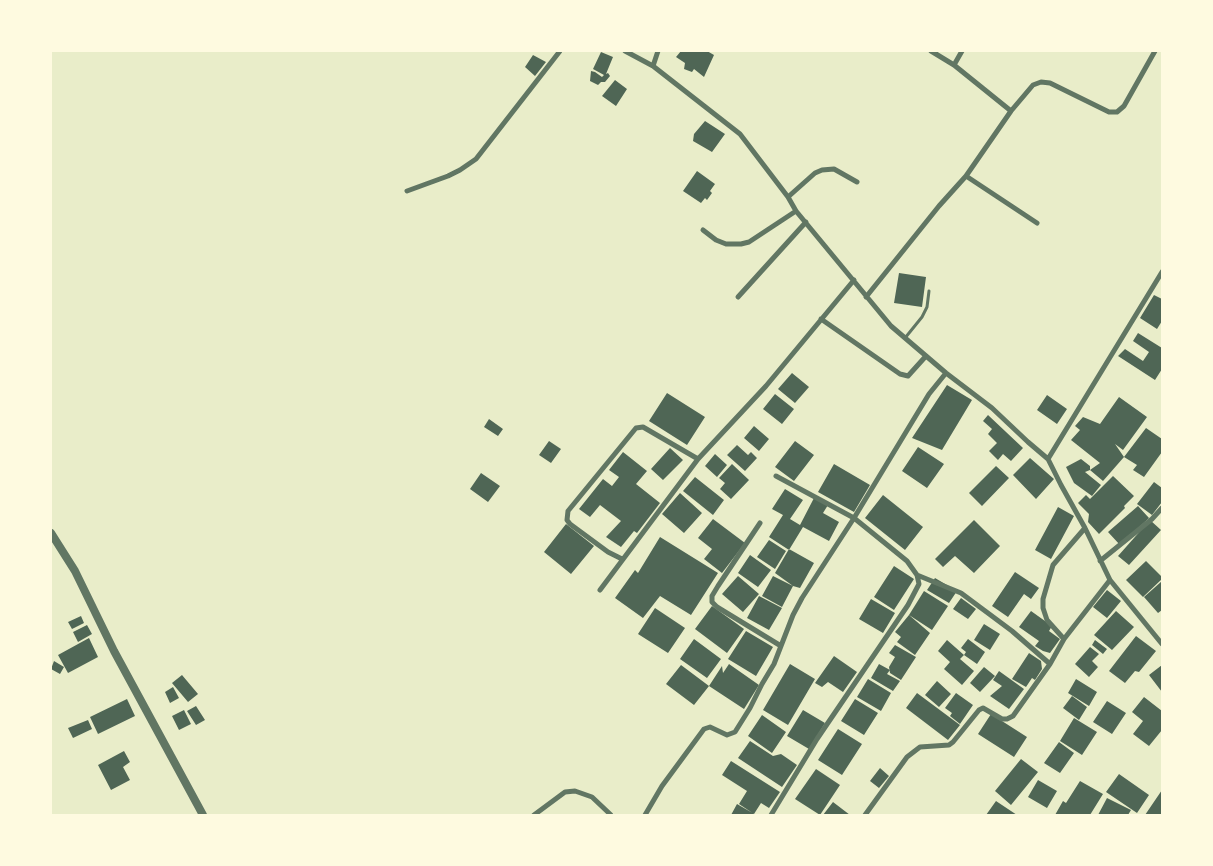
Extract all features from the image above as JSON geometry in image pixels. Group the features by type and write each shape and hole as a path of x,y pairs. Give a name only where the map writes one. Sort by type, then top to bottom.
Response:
{"street":[{"path":"407,191 448,176 476,159 560,51"},
{"path":"625,51 653,66 740,134 788,197 796,211 891,326 946,373 992,408 1048,459 1110,580 1162,644"},
{"path":"653,66 658,51"},
{"path":"931,51 954,65 1011,111"},
{"path":"954,65 962,51"},
{"path":"866,298 939,206 966,176 1011,111 1033,84 1041,82 1050,83 1109,112 1118,112 1124,106 1155,51"},
{"path":"788,197 815,173 822,170 834,169 857,182"},
{"path":"966,176 1038,223"},
{"path":"703,230 716,240 726,244 741,244 749,242 796,211"},
{"path":"738,297 806,222"},
{"path":"1048,459 1162,272"},
{"path":"600,590 698,460 766,386 854,280"},
{"path":"821,320 900,374 908,376 926,356"},
{"path":"645,815 662,786 704,729 710,727 727,735 735,732 774,664 793,614 802,598 854,518 929,394 946,373"},
{"path":"622,559 608,552 570,524 566,516 568,511 636,428 646,428 698,460"},
{"path":"771,815 817,739 908,605 919,584 917,575 907,561 854,518 776,476"},
{"path":"1100,561 1141,529 1162,508"},
{"path":"760,523 718,586 712,596 712,602 717,607 781,646"},
{"path":"1064,639 1047,620 1043,608 1043,599 1053,566 1085,528"},
{"path":"51,533 75,571 114,651 202,815"},
{"path":"917,575 961,593 1012,631 1050,664"},
{"path":"865,815 907,757 920,747 949,745 979,710 983,708 1002,719 1012,716 1050,664 1064,639 1110,580"},
{"path":"534,815 565,792 575,791 592,797 611,815"}],"lane":[{"path":"904,338 922,317 927,307 929,291"}],"building":[{"path":"681,51 707,51 714,55 704,77 694,69 692,72 684,69 685,63 676,57"},
{"path":"601,52 613,57 606,74 608,73 610,76 605,82 601,82 598,85 590,81 591,71 602,77 604,75 593,69"},
{"path":"533,55 546,62 535,76 525,67"},
{"path":"615,80 627,89 616,106 602,96"},
{"path":"705,121 725,134 712,152 693,141 694,134"},
{"path":"697,171 715,184 707,200 705,198 701,203 683,191"},
{"path":"899,273 926,277 922,307 894,303"},
{"path":"1154,295 1162,299 1162,321 1157,329 1140,318"},
{"path":"1138,333 1162,348 1162,369 1155,380 1118,356 1125,349 1143,361 1149,352 1133,341"},
{"path":"792,373 809,387 795,403 778,389"},
{"path":"947,385 972,400 942,450 912,438"},
{"path":"667,393 705,417 687,445 649,421"},
{"path":"775,394 794,409 782,424 763,409"},
{"path":"1047,395 1067,409 1057,424 1037,410"},
{"path":"1119,397 1147,417 1123,450 1115,444 1124,457 1103,481 1090,470 1100,463 1071,440 1080,430 1075,426 1083,417 1100,424"},
{"path":"988,415 1023,448 1011,461 1003,454 998,460 989,451 997,443 988,434 992,429 983,421"},
{"path":"489,419 503,429 498,436 484,427"},
{"path":"754,426 769,439 759,451 744,438"},
{"path":"1146,428 1162,439 1162,452 1144,477 1133,470 1137,465 1124,457"},
{"path":"549,441 561,449 551,463 539,455"},
{"path":"795,441 814,455 794,481 775,467"},
{"path":"737,445 748,455 751,452 757,458 745,471 727,455"},
{"path":"918,447 944,464 927,488 902,471"},
{"path":"670,448 683,460 663,480 651,469"},
{"path":"623,452 647,471 636,484 660,503 637,533 634,531 621,547 606,537 621,521 600,505 590,517 579,509 603,479 612,486 619,477 609,470"},
{"path":"715,454 727,465 717,477 705,466"},
{"path":"1030,458 1054,479 1036,499 1013,475"},
{"path":"1081,459 1090,466 1090,470 1085,472 1101,485 1092,496 1074,483 1066,467"},
{"path":"732,464 749,480 731,499 720,489 725,483 719,478"},
{"path":"834,464 870,485 854,512 818,492"},
{"path":"996,466 1009,478 982,506 969,493"},
{"path":"481,473 500,486 488,502 470,489"},
{"path":"1113,476 1134,496 1124,506 1125,508 1099,534 1088,522 1089,514 1078,503 1086,495 1090,499"},
{"path":"695,477 724,500 713,515 683,491"},
{"path":"1154,482 1162,488 1162,502 1152,515 1137,504"},
{"path":"785,489 803,500 790,519 800,525 814,498 828,505 823,513 839,522 829,541 803,527 789,550 769,537 783,515 772,509"},
{"path":"680,493 702,513 684,533 662,514"},
{"path":"883,495 923,527 905,550 865,518"},
{"path":"1138,506 1149,518 1120,545 1108,532"},
{"path":"1058,507 1074,516 1051,559 1035,550"},
{"path":"713,519 745,543 722,573 704,559 712,549 698,538"},
{"path":"974,520 1000,546 974,573 955,556 943,567 935,559"},
{"path":"1150,520 1161,530 1129,565 1118,556"},
{"path":"566,524 594,546 571,574 544,552"},
{"path":"660,537 718,573 691,615 660,596 643,618 615,598 635,570 638,573"},
{"path":"769,540 786,551 775,569 757,557"},
{"path":"789,549 814,563 800,588 793,586 775,573"},
{"path":"750,555 771,570 758,587 738,573"},
{"path":"1146,561 1162,579 1143,597 1126,580"},
{"path":"894,566 914,579 894,610 874,597"},
{"path":"1015,572 1039,588 1031,599 1024,594 1008,617 992,606"},
{"path":"738,576 759,594 743,612 722,594"},
{"path":"773,576 793,586 782,607 762,596"},
{"path":"935,578 957,591 949,603 927,590"},
{"path":"1162,581 1162,610 1158,613 1144,597"},
{"path":"1107,590 1121,601 1107,618 1093,607"},
{"path":"924,591 948,606 932,630 909,615"},
{"path":"759,596 782,608 769,630 747,618"},
{"path":"961,598 976,609 968,619 953,609"},
{"path":"871,599 895,613 883,633 859,619"},
{"path":"712,606 744,629 727,653 695,629"},
{"path":"655,608 685,628 668,653 638,634"},
{"path":"1031,611 1052,626 1049,631 1060,639 1050,653 1035,646 1039,641 1019,627"},
{"path":"1116,611 1134,627 1112,650 1094,635"},
{"path":"909,615 930,633 915,655 897,642 901,637 895,632"},
{"path":"81,616 84,623 72,629 68,622"},
{"path":"984,624 1000,634 990,650 974,640"},
{"path":"87,625 92,634 78,642 73,632"},
{"path":"746,631 773,647 756,676 728,659"},
{"path":"1136,636 1156,651 1139,672 1135,671 1125,683 1109,671"},
{"path":"89,638 98,657 68,673 58,655"},
{"path":"694,639 721,659 707,678 680,659"},
{"path":"968,639 985,652 977,664 964,655 966,652 961,648"},
{"path":"947,640 964,655 960,659 974,671 962,685 944,669 950,662 938,651"},
{"path":"1095,640 1107,649 1103,654 1092,645"},
{"path":"895,645 916,657 901,680 890,673 889,667 895,657 889,653"},
{"path":"1090,647 1099,654 1092,661 1098,667 1089,677 1075,664"},
{"path":"1029,653 1041,661 1042,669 1035,680 1032,678 1026,687 1012,679"},
{"path":"834,656 857,672 843,692 828,682 822,687 815,683"},
{"path":"54,661 64,667 60,674 51,669"},
{"path":"729,664 759,685 744,709 709,686 722,666 723,673"},
{"path":"790,664 815,679 788,725 763,710"},
{"path":"879,664 890,670 887,674 900,681 893,691 871,678"},
{"path":"681,665 709,686 694,705 666,684"},
{"path":"1162,665 1162,692 1149,675"},
{"path":"984,667 995,676 980,692 970,683"},
{"path":"999,671 1024,689 1009,709 990,696 1002,686 993,680"},
{"path":"182,675 198,694 188,702 172,683"},
{"path":"868,679 891,693 881,711 857,697"},
{"path":"1076,679 1097,692 1089,706 1068,693"},
{"path":"937,681 951,694 939,707 925,695"},
{"path":"173,687 179,698 170,703 165,692"},
{"path":"917,693 960,725 948,740 906,708"},
{"path":"956,693 973,705 960,724 950,716 952,713 945,708"},
{"path":"1072,696 1087,707 1079,720 1063,708"},
{"path":"1144,697 1162,711 1162,730 1149,746 1133,734 1143,721 1132,712"},
{"path":"127,699 135,716 98,734 90,717"},
{"path":"855,699 878,713 864,735 841,721"},
{"path":"1107,701 1126,713 1112,734 1093,722"},
{"path":"196,706 205,720 196,725 187,711"},
{"path":"184,710 191,724 179,730 172,716"},
{"path":"803,710 825,723 809,749 787,736"},
{"path":"991,714 1027,737 1014,757 978,734"},
{"path":"762,715 786,732 772,753 748,736"},
{"path":"1074,718 1097,732 1082,755 1060,741"},
{"path":"88,720 92,729 73,738 68,728"},
{"path":"838,729 862,744 842,775 818,760"},
{"path":"750,741 773,756 781,754 797,765 782,787 738,758"},
{"path":"1059,742 1074,753 1060,773 1044,763"},
{"path":"124,751 130,762 123,767 130,780 111,790 98,765"},
{"path":"1021,759 1038,772 1011,805 995,791"},
{"path":"731,761 780,792 769,808 761,803 754,814 739,804 747,791 722,775"},
{"path":"880,768 889,776 879,788 870,781"},
{"path":"816,769 840,785 820,815 795,799"},
{"path":"1119,774 1149,795 1137,813 1106,792"},
{"path":"1038,780 1057,791 1047,808 1028,797"},
{"path":"1080,781 1103,794 1090,815 1055,815 1063,801 1066,803"},
{"path":"1162,790 1162,815 1145,815"},
{"path":"1107,798 1131,810 1128,815 1098,815"},
{"path":"996,801 1017,815 986,815"},
{"path":"833,802 850,815 823,815"},
{"path":"737,804 756,815 731,815"}]}
